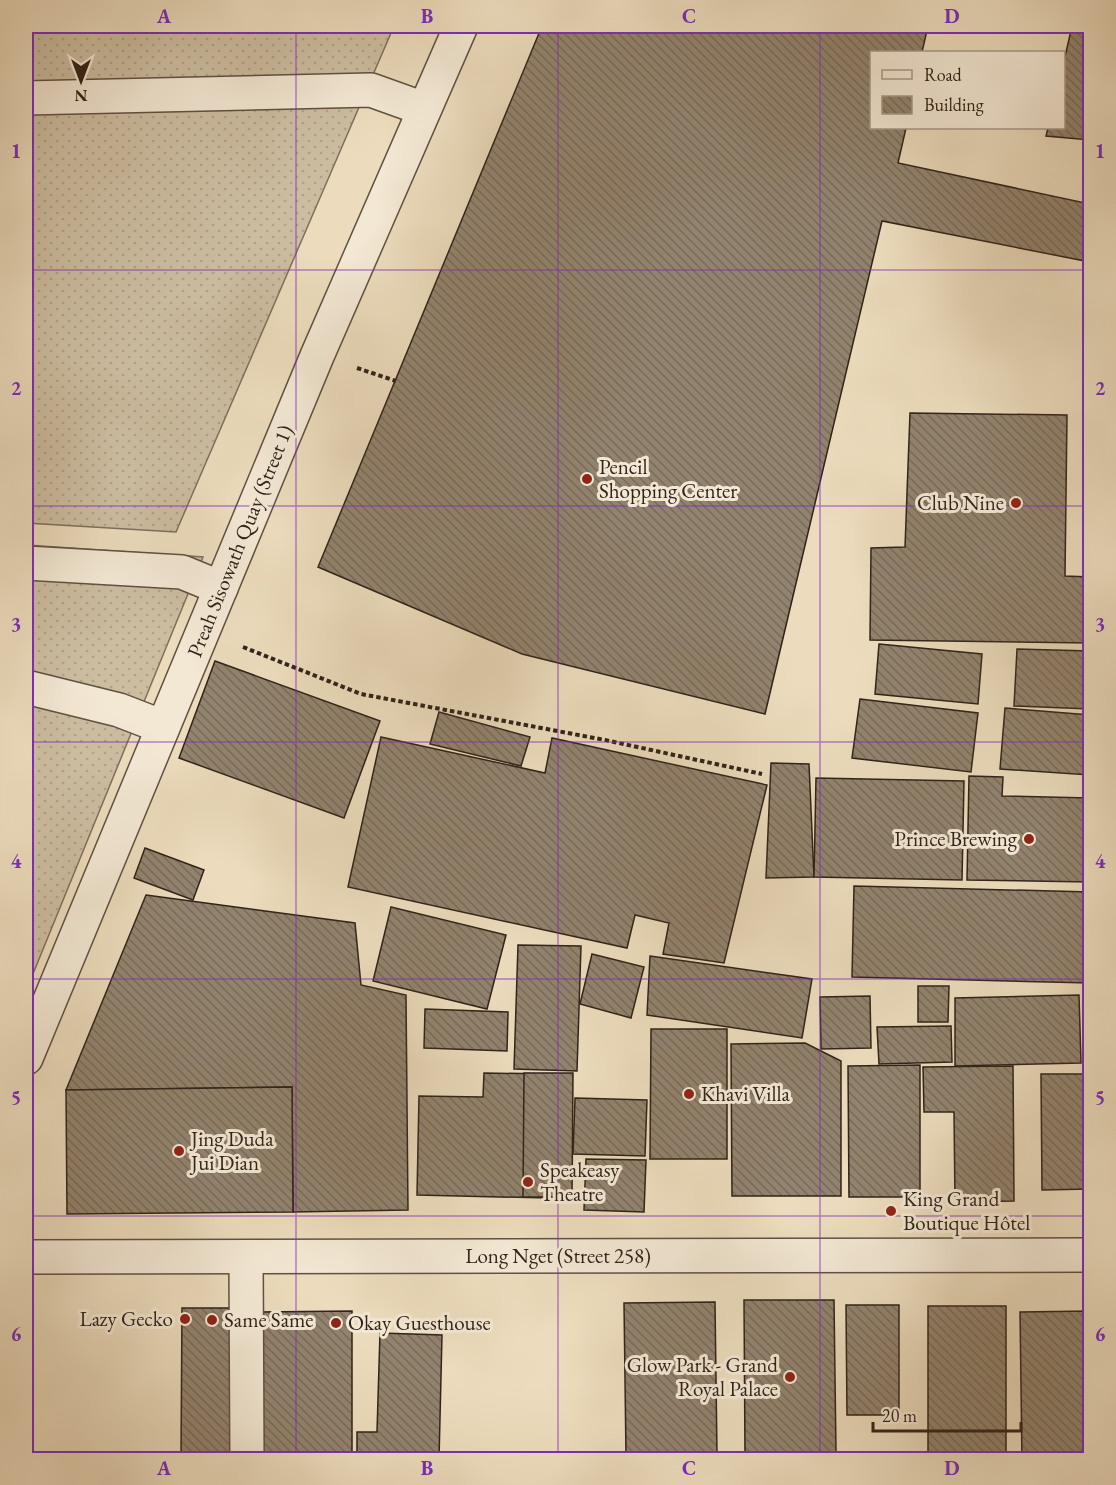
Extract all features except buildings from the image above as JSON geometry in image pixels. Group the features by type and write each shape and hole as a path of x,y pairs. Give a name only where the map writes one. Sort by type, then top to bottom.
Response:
{"street":[{"name":"Preah Sisowath Quay (Street 1)","path":"26,1058 317,356 461,26"},
{"path":"26,98 371,90 424,109"},
{"path":"26,563 182,572 221,588"},
{"path":"26,687 119,710 163,726"},
{"name":"Long Nget (Street 258)","path":"26,1257 1090,1255"},
{"path":"246,1257 247,1460"}],"path":[{"path":"203,631 361,694 605,740 762,774"}],"shaded area":[{"path":"26,26 394,26 176,532 26,523"},
{"path":"26,545 203,557 26,991"}],"place":[{"name":"Pencil Shopping Center","path":"587,479"},
{"name":"Club Nine","path":"1016,503"},
{"name":"Prince Brewing","path":"1029,839"},
{"name":"Khavi Villa","path":"689,1094"},
{"name":"Jing Duda Jui Dian","path":"179,1151"},
{"name":"Speakeasy Theatre","path":"528,1182"},
{"name":"King Grand Boutique Hôtel","path":"891,1211"},
{"name":"Lazy Gecko","path":"185,1319"},
{"name":"Same Same","path":"212,1320"},
{"name":"Okay Guesthouse","path":"336,1323"},
{"name":"Glow Park - Grand Royal Palace","path":"790,1377"}]}
